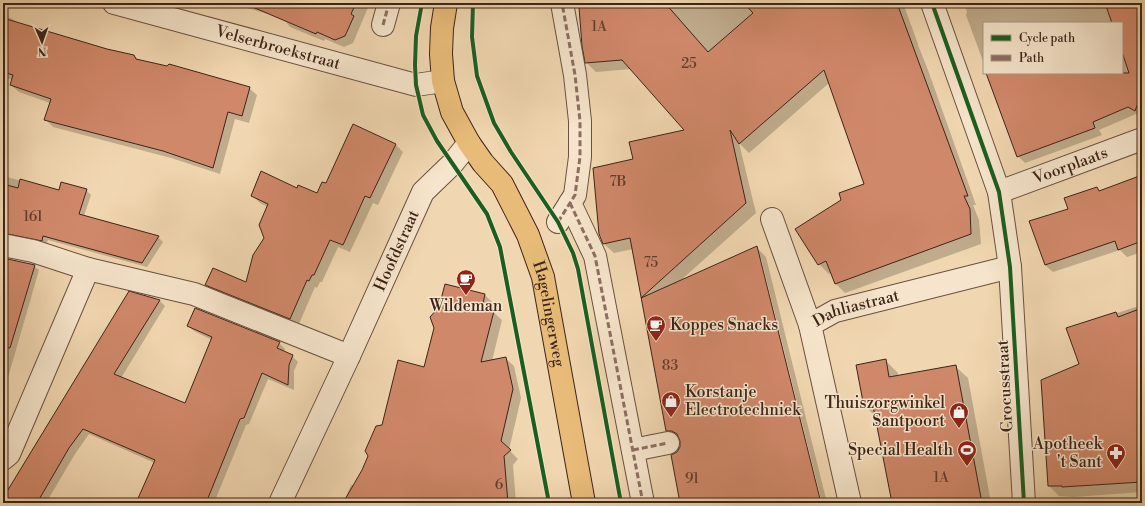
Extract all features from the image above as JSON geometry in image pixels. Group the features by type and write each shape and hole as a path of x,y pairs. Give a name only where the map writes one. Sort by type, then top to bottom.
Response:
{"main road":[{"path":"446,3 440,54 444,81 452,112 469,143"},
{"name":"Hagelingerweg","path":"469,143 483,163 502,184 528,235 543,276 584,503"}],"street":[{"name":"Velserbroekstraat","path":"114,3 416,85 444,81"},
{"path":"383,25 389,3"},
{"path":"558,222 575,195 580,157 580,121 575,75 562,3"},
{"name":"Crocusstraat","path":"932,3 999,192 1010,267 1024,503"},
{"name":"Voorplaats","path":"999,192 1142,139"},
{"name":"Hoofdstraat","path":"280,503 349,356 423,192 452,164 469,143"},
{"path":"570,203 595,256 643,503"},
{"path":"772,219 810,325"},
{"path":"3,245 33,251 88,269 194,294 349,356"},
{"name":"Dahliastraat","path":"850,503 810,325 835,311 1010,267"},
{"path":"3,459 9,454 88,269"},
{"path":"633,450 668,443"}],"building":[{"path":"243,3 356,3 351,14 354,16 345,36 335,40 317,32 316,34"},
{"path":"602,3 665,3 708,52 753,13 744,3 897,3 968,196 964,196 970,209 971,234 835,284 826,261 818,265 795,229 841,200 839,193 864,184 824,70 739,144 730,130 746,203 641,298 630,238 603,244 599,234 593,168 633,159 629,142 684,130 622,60 585,63 579,7 600,5"},
{"path":"1105,3 1142,3 1142,101 1138,103 1135,111 1128,107 1093,122 1095,128 1017,157 986,74 1129,73 1123,55 1123,22 1112,22"},
{"path":"3,18 107,49 134,55 136,59 167,66 169,64 250,87 242,116 228,112 213,168 163,151 44,120 51,99 10,85 13,75 3,72"},
{"path":"353,124 396,144 370,198 365,196 343,245 330,240 314,275 312,275 309,281 307,280 290,319 205,285 213,268 246,282 253,255 264,238 259,225 268,204 251,196 261,171 297,188 298,185 317,193 322,182 326,183"},
{"path":"1142,175 1142,241 1118,250 1115,241 1045,265 1029,221 1068,209 1064,198 1097,187 1099,191"},
{"path":"20,179 59,190 61,182 87,189 79,214 159,236 142,263 43,236 42,241 3,233 3,184 18,188"},
{"path":"757,246 821,503 680,503 671,455 677,452 680,447 680,441 677,434 672,431 666,431 641,298"},
{"path":"3,258 35,265 10,348 3,347"},
{"path":"445,284 485,294 482,308 494,311 481,362 506,357 513,389 501,441 511,450 504,456 508,503 343,503 362,470 368,456 365,451 376,426 382,425 398,360 424,367 434,328 430,317 439,307"},
{"path":"129,291 160,300 114,374 185,403 212,337 187,326 195,308 280,342 277,348 293,355 289,365 288,385 262,373 244,418 240,419 206,503 136,503 155,460 83,429 69,448 37,503 3,503 3,498"},
{"path":"1142,308 1142,482 1062,487 1048,486 1041,380 1079,364 1066,328 1116,312 1118,317"},
{"path":"886,359 889,377 956,365 982,503 892,503 873,406 864,407 856,365"}],"marked path":[{"path":"383,25 389,3"},
{"path":"558,222 575,195 580,157 580,121 575,75 562,3"},
{"path":"570,203 595,256 643,503"},
{"path":"633,450 668,443"}],"cycle path":[{"path":"422,3 416,36 415,65 416,85 423,115 437,141 487,214 500,247 549,503"},
{"path":"473,3 472,37 477,76 494,123 511,152 558,222 573,253 578,269 621,503"},
{"path":"932,3 999,192 1010,267 1024,503"}],"place":[{"name":"Wildeman","path":"466,296"},
{"name":"Koppes Snacks","path":"656,342"},
{"name":"Korstanje Electrotechniek","path":"671,418"},
{"name":"Thuiszorgwinkel Santpoort","path":"959,429"},
{"name":"Special Health","path":"967,467"},
{"name":"Apotheek 't Sant","path":"1116,470"}]}
